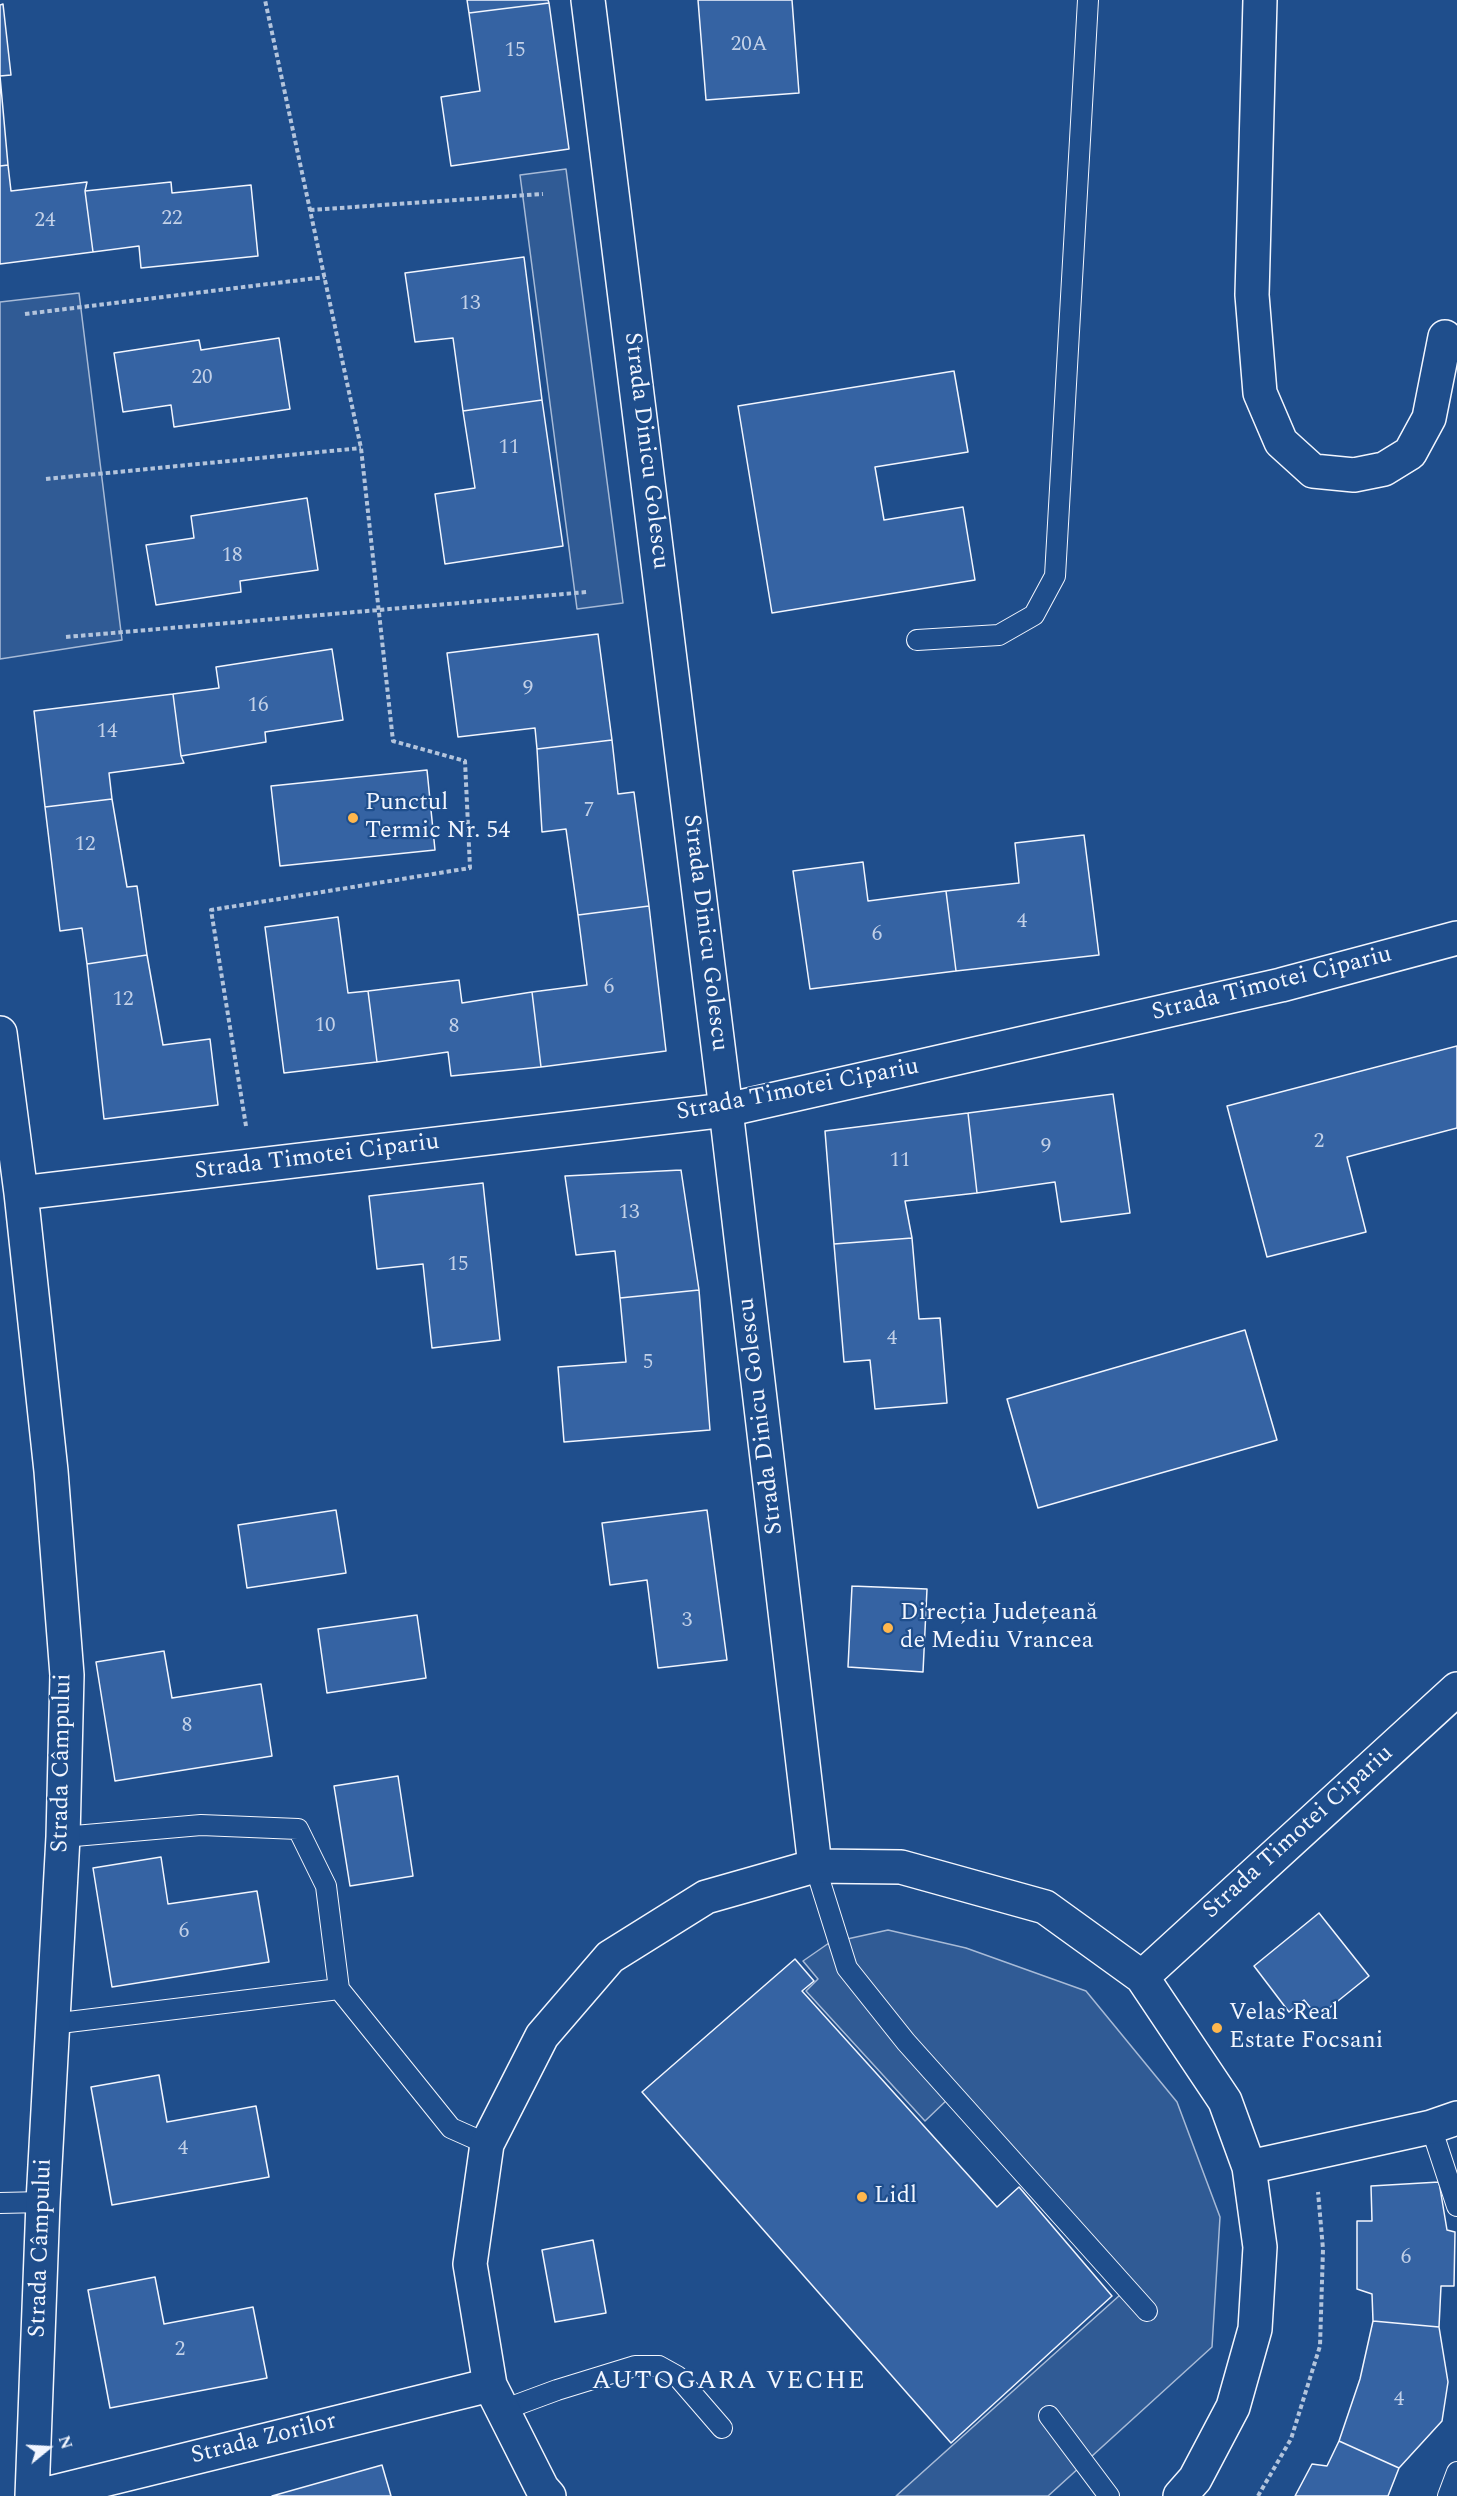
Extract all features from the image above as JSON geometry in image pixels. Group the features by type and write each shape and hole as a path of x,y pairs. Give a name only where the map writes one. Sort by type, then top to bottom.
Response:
{"street":[{"name":"Strada Dinicu Golescu","path":"588,0 726,1110 815,1866"},
{"path":"1260,0 1252,295 1260,393 1281,442 1313,471 1354,475 1384,469 1410,453 1429,418 1445,337"},
{"name":"Strada Timotei Cipariu","path":"21,1193 726,1110 1281,985 1457,938"},
{"name":"Strada Câmpului","path":"0,1033 21,1193 51,1471 67,1675 63,1837 43,2202 32,2496"},
{"name":"Strada Timotei Cipariu","path":"1142,1977 1457,1689"},
{"path":"549,2496 542,2488 497,2397 470,2264 487,2144 542,2036 610,1957 706,1897 815,1866 901,1867 1045,1907 1142,1977 1225,2101 1250,2167 1260,2247 1255,2329 1233,2407 1195,2479 1180,2496"},
{"path":"1250,2167 1444,2123"},
{"name":"Strada Zorilor","path":"38,2496 497,2397"}],"lane":[{"path":"917,640 999,635 1034,615 1055,576 1088,0"},
{"path":"63,1837 201,1825 298,1829 326,1886 339,1989 451,2128 487,2144"},
{"path":"815,1866 847,1968 906,2042 1147,2311"},
{"path":"52,2024 339,1989"},
{"path":"1444,2123 1457,2206"},
{"path":"0,2203 43,2202"},
{"path":"497,2397 557,2390 635,2366 658,2366 677,2376 722,2428"},
{"path":"1049,2416 1109,2496"},
{"path":"1448,2496 1457,2472"}],"path":[{"path":"253,1166 211,910 470,868 465,761 393,741 361,448 265,0"},
{"path":"310,210 543,194"},
{"path":"24,314 325,277"},
{"path":"46,479 361,448"},
{"path":"66,637 587,592"},
{"path":"1258,2496 1291,2439 1320,2346 1323,2249 1314,2153"}],"shaded area":[{"path":"566,169 623,603 577,609 520,175"},
{"path":"79,293 122,640 0,659 0,302"},
{"path":"888,1930 966,1948 1086,1991 1177,2102 1220,2217 1212,2347 1048,2496 896,2496 1120,2295 949,2098 925,2121 806,1991 818,1979 803,1961 829,1943"}],"building":[{"path":"467,0 548,0 549,3 469,13"},
{"path":"698,0 792,0 799,93 706,100"},
{"path":"549,3 569,149 451,166 441,97 480,91 469,13"},
{"path":"3,4 11,75 0,76 0,5"},
{"path":"0,76 8,165 0,166"},
{"path":"8,165 11,191 87,182 85,191 93,252 0,264 0,166"},
{"path":"171,182 172,193 251,185 258,256 141,268 139,246 93,252 85,191"},
{"path":"524,257 542,400 463,411 453,338 415,342 405,273"},
{"path":"279,338 290,409 174,427 171,405 123,412 114,353 199,340 201,350"},
{"path":"954,371 968,452 875,467 884,520 963,507 975,580 772,613 738,406"},
{"path":"542,400 563,546 445,564 435,494 475,488 463,411"},
{"path":"307,498 318,570 240,581 241,592 156,605 146,545 194,538 191,516"},
{"path":"598,634 612,740 537,749 535,728 458,737 447,653"},
{"path":"332,649 343,720 265,732 266,742 181,756 173,694 219,688 216,667"},
{"path":"173,694 181,756 184,763 109,773 112,799 45,807 34,711"},
{"path":"612,740 618,794 634,792 649,906 578,915 566,829 542,832 537,749"},
{"name":"Punctul Termic Nr. 54","path":"427,770 435,850 280,866 271,786"},
{"path":"112,799 127,887 137,886 147,955 87,964 82,928 60,931 45,807"},
{"path":"1084,835 1099,955 956,971 946,891 1019,883 1015,843"},
{"path":"863,862 868,901 946,891 956,971 810,989 793,871"},
{"path":"649,906 666,1051 541,1067 532,992 587,985 578,915"},
{"path":"338,917 348,993 368,991 377,1062 284,1073 265,927"},
{"path":"147,955 163,1045 210,1039 218,1105 104,1119 87,964"},
{"path":"459,980 462,1003 532,992 541,1067 451,1076 448,1052 377,1062 368,991"},
{"path":"1457,1046 1457,1128 1347,1157 1366,1232 1267,1257 1227,1106"},
{"path":"1113,1094 1130,1213 1061,1222 1055,1182 977,1193 968,1113"},
{"path":"968,1113 977,1193 905,1201 912,1238 834,1244 825,1131"},
{"path":"681,1170 699,1290 620,1298 615,1251 576,1255 565,1176"},
{"path":"483,1183 500,1340 432,1348 423,1264 377,1269 369,1196"},
{"path":"912,1238 919,1319 940,1318 947,1403 875,1409 870,1360 844,1362 834,1244"},
{"path":"699,1290 710,1430 564,1442 558,1367 626,1362 620,1298"},
{"path":"1245,1330 1277,1440 1038,1508 1007,1399"},
{"path":"336,1510 346,1573 247,1588 238,1525"},
{"path":"707,1510 727,1660 658,1668 647,1580 610,1585 602,1523"},
{"name":"Direcția Județeană de Mediu Vrancea","path":"852,1586 927,1589 923,1672 848,1667"},
{"path":"417,1615 426,1678 327,1693 318,1629"},
{"path":"164,1651 172,1698 261,1684 272,1756 115,1781 96,1662"},
{"path":"398,1776 413,1876 350,1886 334,1786"},
{"path":"161,1857 168,1904 257,1891 269,1962 112,1987 93,1868"},
{"path":"1319,1913 1369,1976 1318,2017 1304,2000 1289,2012 1254,1966"},
{"name":"Lidl","path":"795,1959 814,1981 802,1991 997,2207 1019,2187 1112,2296 951,2443 642,2092"},
{"path":"159,2075 167,2122 256,2106 269,2177 112,2205 91,2087"},
{"path":"1439,2182 1447,2230 1455,2232 1454,2286 1441,2286 1439,2327 1373,2321 1372,2294 1357,2289 1357,2221 1372,2221 1371,2186"},
{"path":"593,2240 606,2313 555,2322 542,2250"},
{"path":"155,2277 164,2324 253,2307 267,2378 110,2408 88,2290"},
{"path":"1373,2321 1439,2327 1448,2382 1442,2421 1399,2468 1339,2441 1360,2379"},
{"path":"1339,2441 1399,2468 1388,2496 1295,2496 1312,2464 1327,2466"},
{"path":"382,2465 391,2496 272,2496"}],"place":[{"name":"Punctul Termic Nr. 54","path":"353,818"},
{"name":"Direcția Județeană de Mediu Vrancea","path":"888,1628"},
{"name":"Velas Real Estate Focsani","path":"1217,2028"},
{"name":"Lidl","path":"862,2197"}],"district":[{"name":"AUTOGARA VECHE","path":"729,2383"}]}
